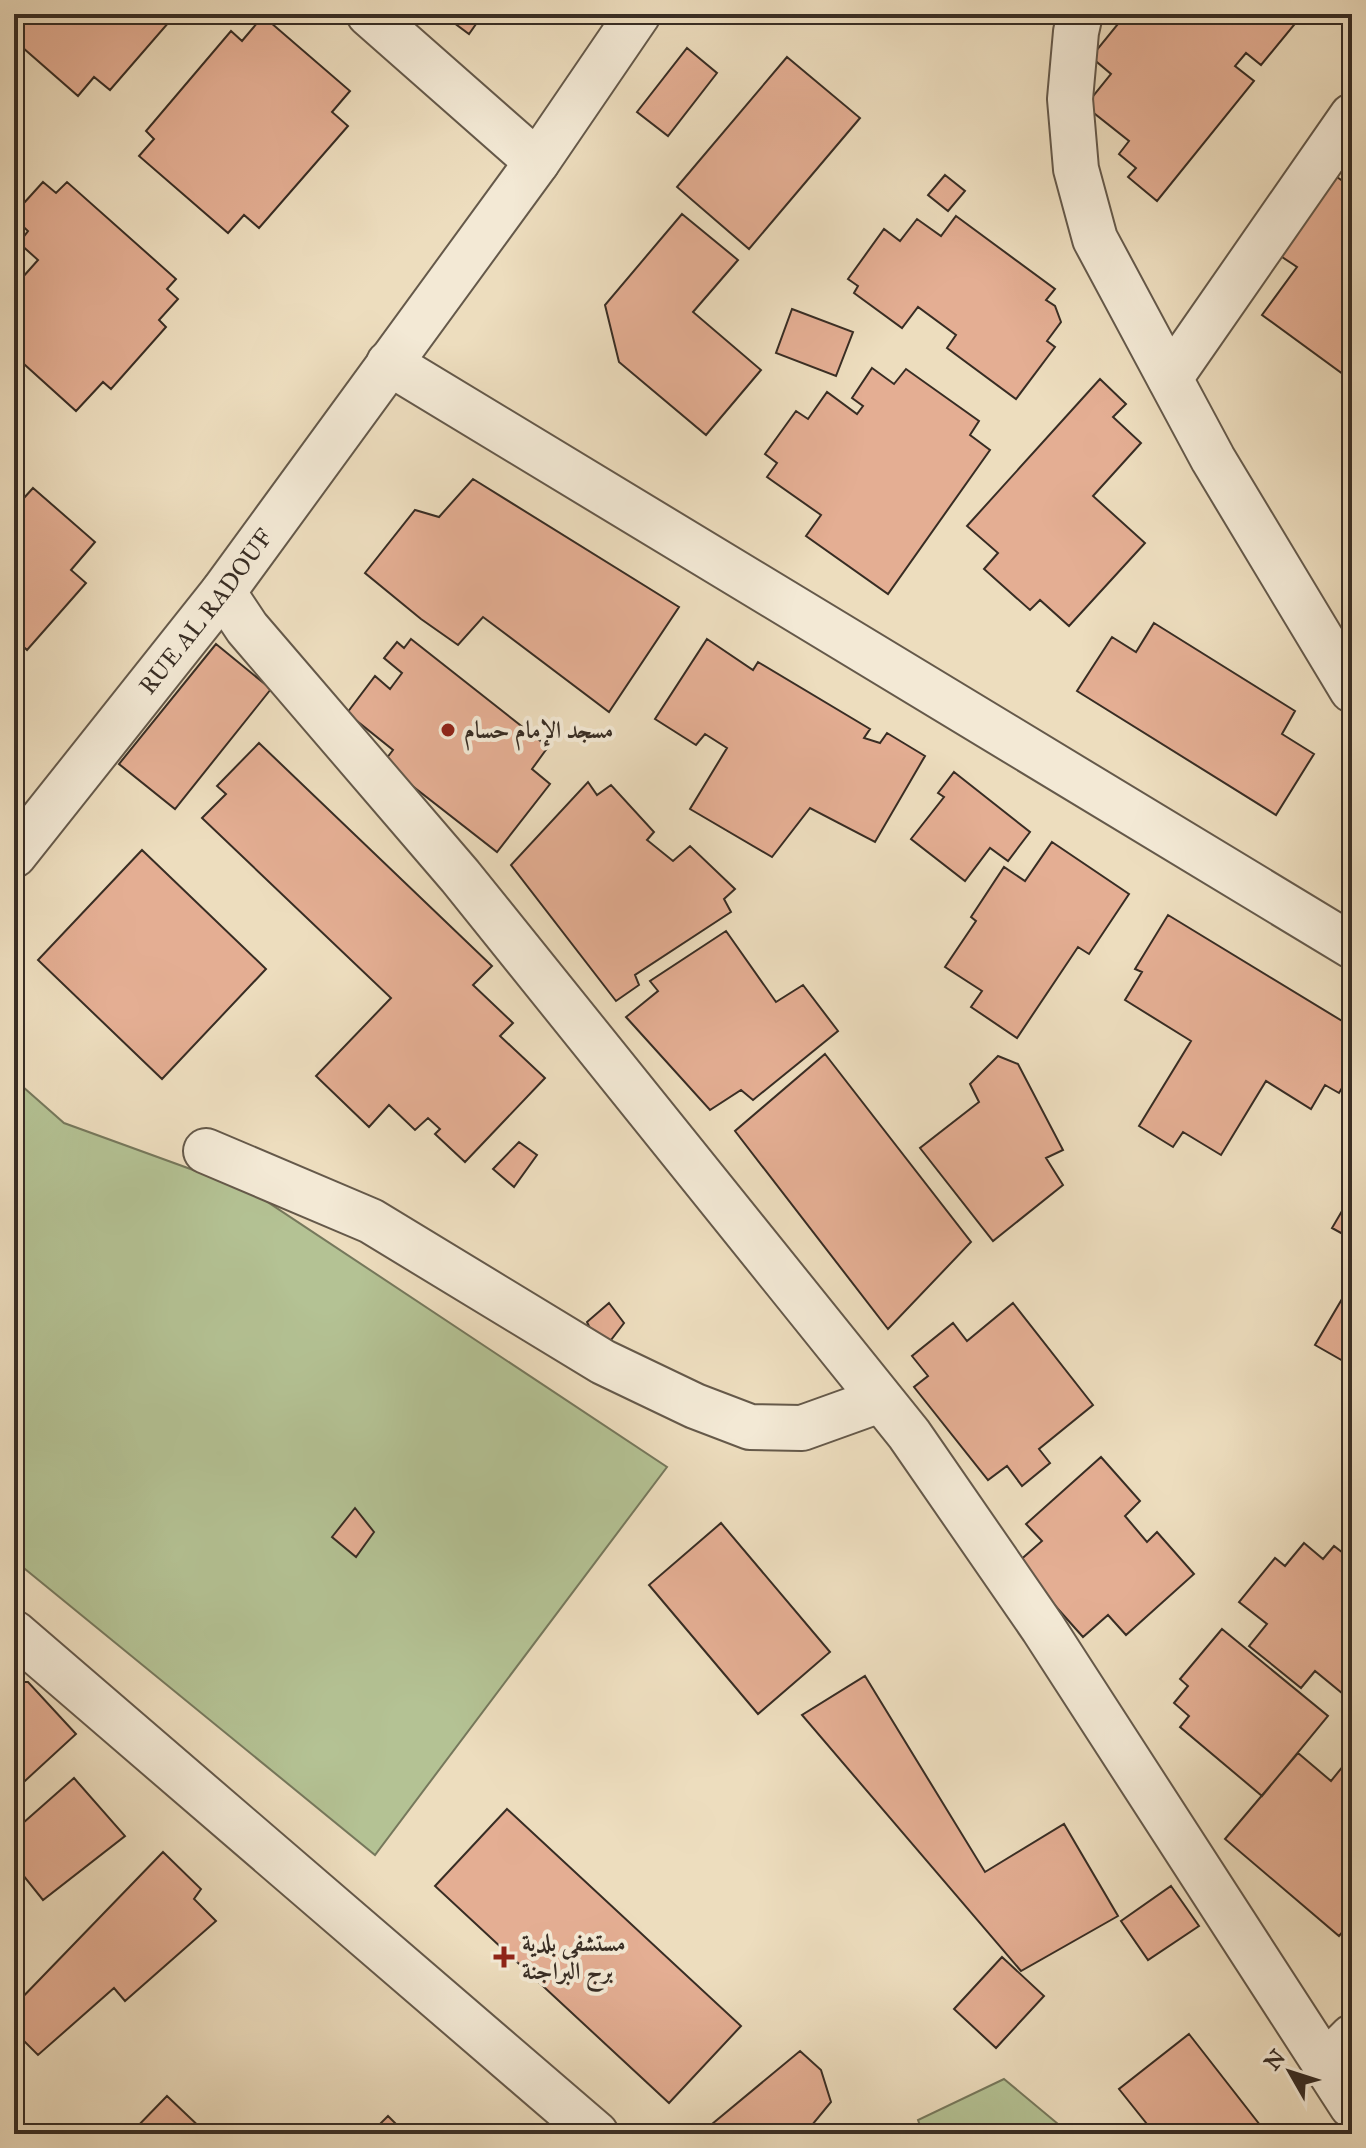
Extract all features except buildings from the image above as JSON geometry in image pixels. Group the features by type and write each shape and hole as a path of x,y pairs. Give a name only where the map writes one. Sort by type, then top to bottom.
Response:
{"street":[{"path":"369,14 537,162"},
{"name":"RUE AL RADOUF","path":"21,831 223,592 537,162 638,14"},
{"path":"1080,14 1070,99 1076,169 1095,239 1213,459 1352,690"},
{"path":"1170,378 1352,116"},
{"path":"389,363 1349,937"},
{"path":"223,592 247,628 460,876 909,1434 1339,2051 1352,2106"},
{"path":"206,1151 371,1221 603,1362 708,1412 750,1427 802,1428 880,1400"},
{"path":"14,1633 596,2134"}],"green space":[{"path":"14,1079 64,1123 251,1191 667,1467 375,1855 14,1560"},
{"path":"1004,2079 1070,2134 923,2134 918,2120"}],"place":[{"name":"مسجد الإمام حسام","path":"448,730"},
{"name":"مستشفی بلدیة برج البراجنة","path":"504,1957"}]}
